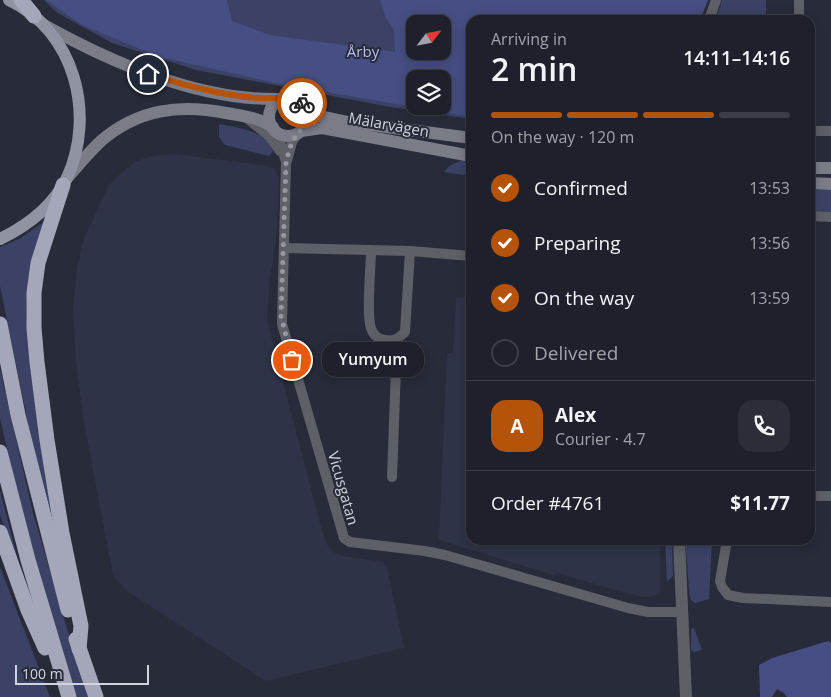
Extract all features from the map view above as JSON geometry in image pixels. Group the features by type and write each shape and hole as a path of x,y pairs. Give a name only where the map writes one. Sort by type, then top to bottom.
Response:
{"highway":[{"path":"21,0 39,21"},
{"path":"65,182 38,263 34,293 34,328 36,362 47,440 62,533 81,626 79,649"},
{"path":"0,324 20,424 45,524 79,649 96,697"},
{"path":"0,452 28,560 68,697"},
{"path":"0,532 28,610 68,697"}],"main road":[{"path":"0,239 23,227 45,208 65,182 101,142 124,124 152,112 180,108 210,110 259,119 289,136 300,132 306,122 306,110 302,104 294,99 229,95 175,82 134,69 39,21 9,0"},
{"path":"39,21 58,43 69,63 77,87 81,120 76,154 65,182"},
{"path":"275,129 270,121 270,111 281,99"},
{"name":"Mälarvägen","path":"306,110 320,116 348,122 466,137"},
{"name":"Mälarvägen","path":"300,132 322,128 466,155"},
{"path":"815,168 831,168"},
{"path":"815,183 831,184"}],"street":[{"path":"711,15 716,0"},
{"path":"799,0 799,15"},
{"path":"244,116 269,136 286,162"},
{"name":"Vicusgatan","path":"275,129 286,162"},
{"path":"815,131 831,131"},
{"name":"Vicusgatan","path":"300,132 292,142 286,162 282,324 339,527 346,540 445,555 628,608 648,612 682,612"},
{"path":"815,216 831,217"},
{"path":"284,248 410,251 466,256"},
{"path":"372,250 371,328 378,338 397,340"},
{"path":"392,477 397,340 405,332 410,251"},
{"path":"815,496 831,496"},
{"path":"679,545 686,697"},
{"path":"726,545 720,581 722,588 728,595 743,598 831,602"}],"shaded area":[{"path":"177,154 268,166 274,169 277,174 279,179 277,230 270,277 267,320 321,527 326,543 332,551 339,555 383,562 387,567 404,648 266,681 127,591 115,578 83,417 76,361 73,309 77,268 84,238 109,185 135,162 159,155"},
{"path":"466,295 466,545 660,545 660,594 648,597 637,596 557,573 553,575 439,540 447,353 453,353 456,297 463,298"}],"green space":[{"name":"Årby","path":"44,0 705,0 530,15 466,15 466,118 444,115 451,115 451,70 406,70 406,109 196,70 112,43 56,12"},
{"name":"Årby","path":"46,0 227,0 232,21 270,35 395,52 394,30 385,16 380,0 708,0 702,15 466,15 466,116 451,114 451,70 406,70 406,106 280,84 160,57 82,25"},
{"path":"722,0 766,0 766,15 718,15"},
{"path":"219,124 251,131 264,139 273,152 269,156 225,145 219,137"},
{"path":"466,160 466,175 444,172 449,166"},
{"path":"815,189 831,190 831,212 815,211"},
{"path":"42,223 26,306 28,342 39,433 55,528 30,433 0,286 0,247 21,238"},
{"path":"0,369 33,513 89,697 77,697 53,625 22,513 0,418"},
{"path":"0,490 21,572 0,515"},
{"path":"665,545 672,545 673,576 667,582"},
{"path":"685,545 712,545 709,599 695,603 690,599"},
{"path":"0,567 50,697 0,697"},
{"path":"694,628 702,650 694,652 691,650 691,629"},
{"path":"828,641 831,643 831,697 787,697 777,689 772,697 760,697 759,665 772,658"}],"way so far":[{"path":"292,360 281,316 286,162 292,142 306,122 307,113 302,103"}],"place":[{"name":"Yumyum","path":"292,360"}],"route":[{"path":"148,74 217,93 274,100 291,98 302,103"}]}
